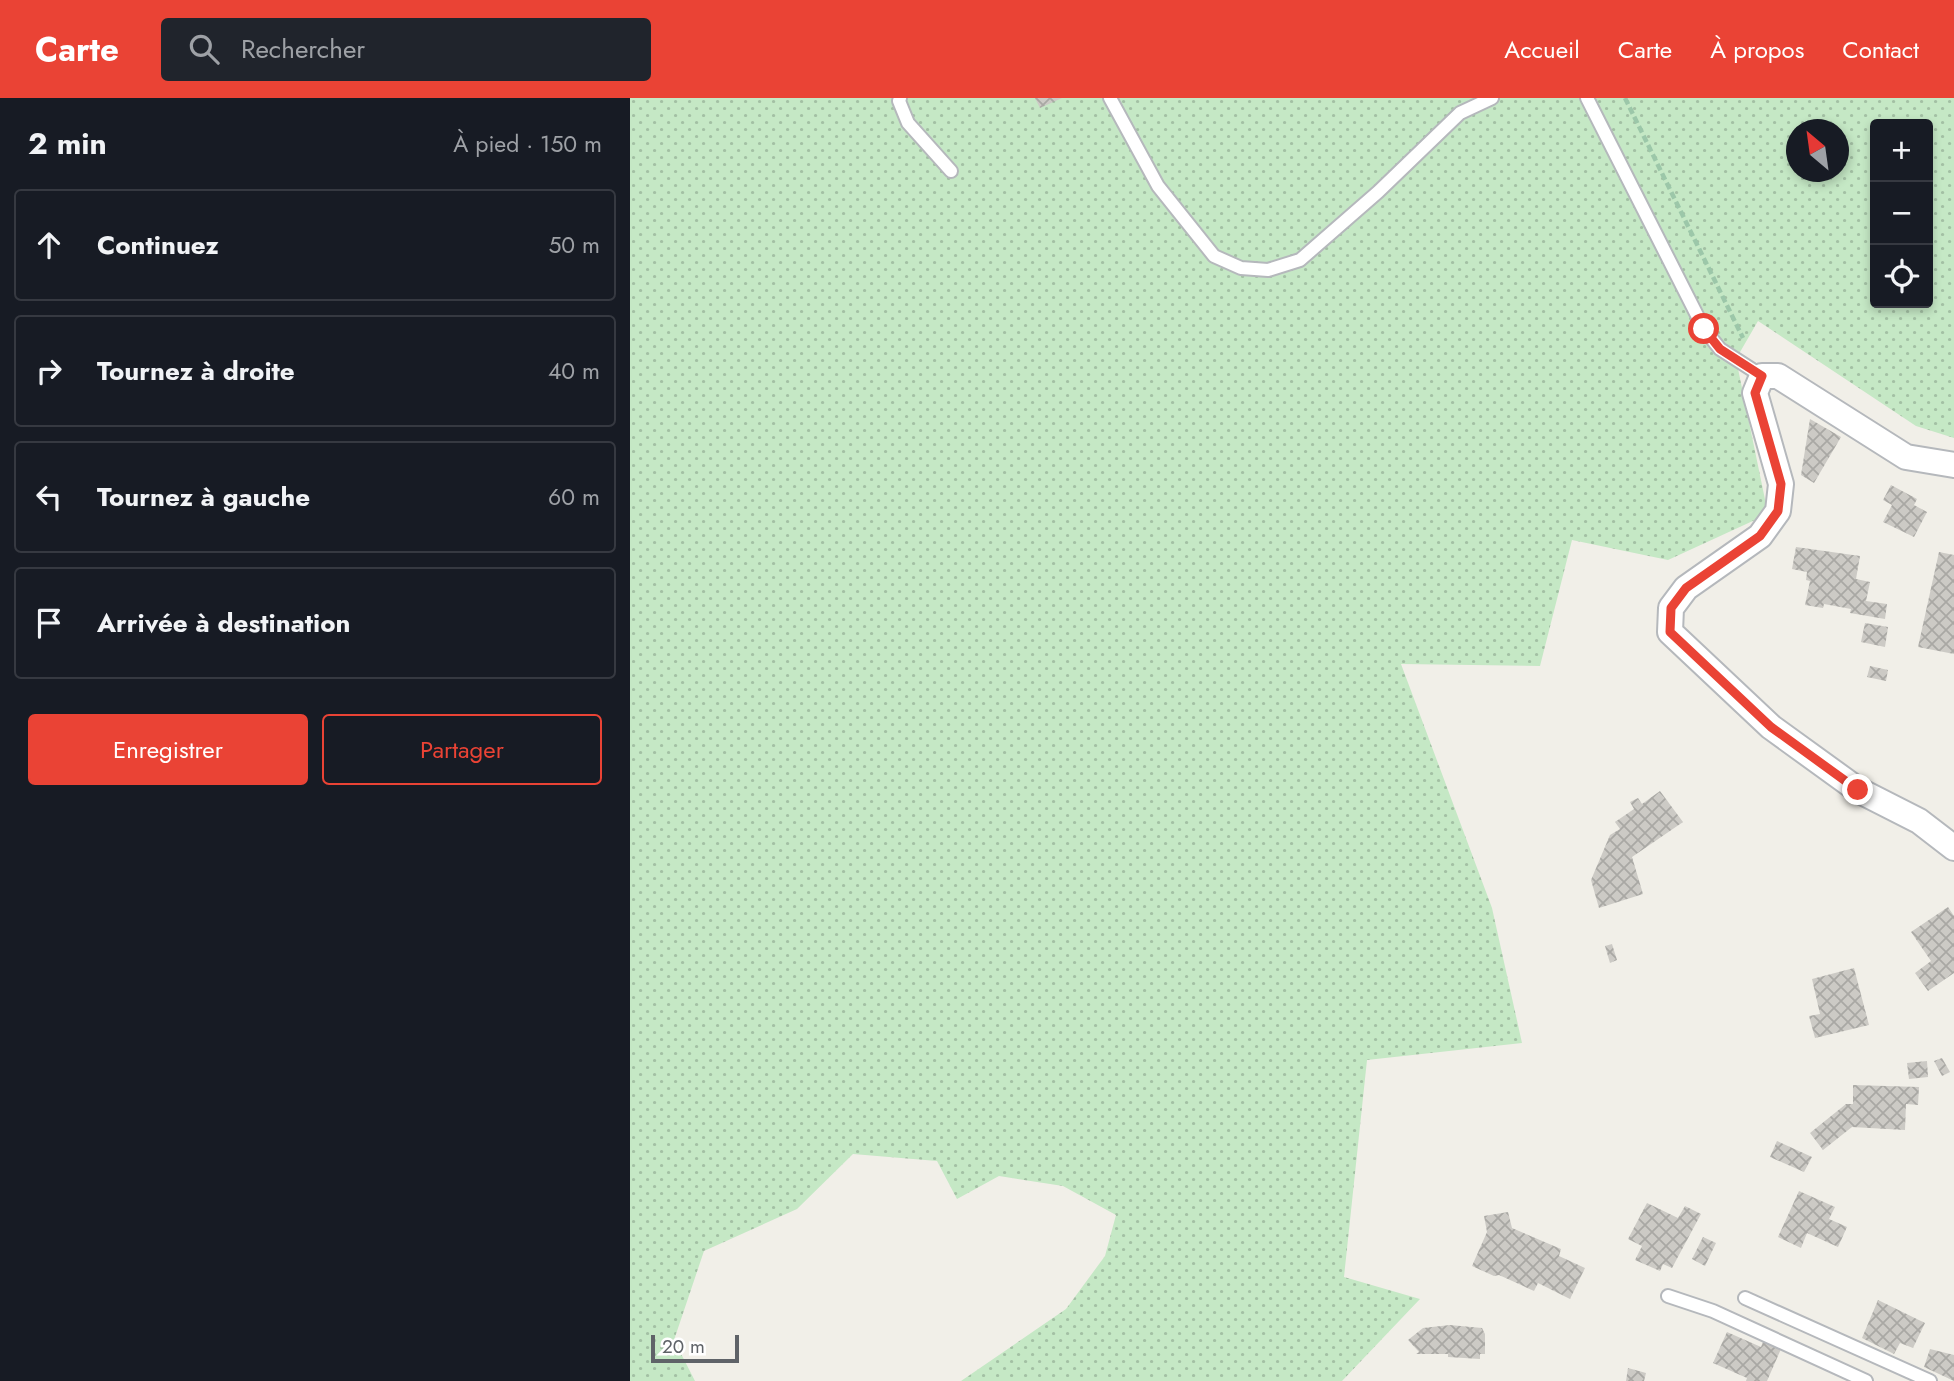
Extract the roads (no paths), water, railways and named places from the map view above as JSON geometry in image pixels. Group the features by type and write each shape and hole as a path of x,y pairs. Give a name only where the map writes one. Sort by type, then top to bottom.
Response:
{"street":[{"path":"1954,466 1906,457 1778,376 1762,376 1755,393 1781,484 1778,511 1760,536 1686,588 1671,608 1670,632 1771,727 1858,790 1919,821 1954,848"}],"lane":[{"path":"901,98 899,101 908,123 951,171"},
{"path":"1110,98 1158,186 1214,256 1241,268 1268,270 1300,260 1378,192 1460,113 1492,98"},
{"path":"1587,98 1704,329 1720,349 1762,376"},
{"path":"1668,1296 1713,1311 1866,1381"},
{"path":"1745,1298 1930,1381"}]}
